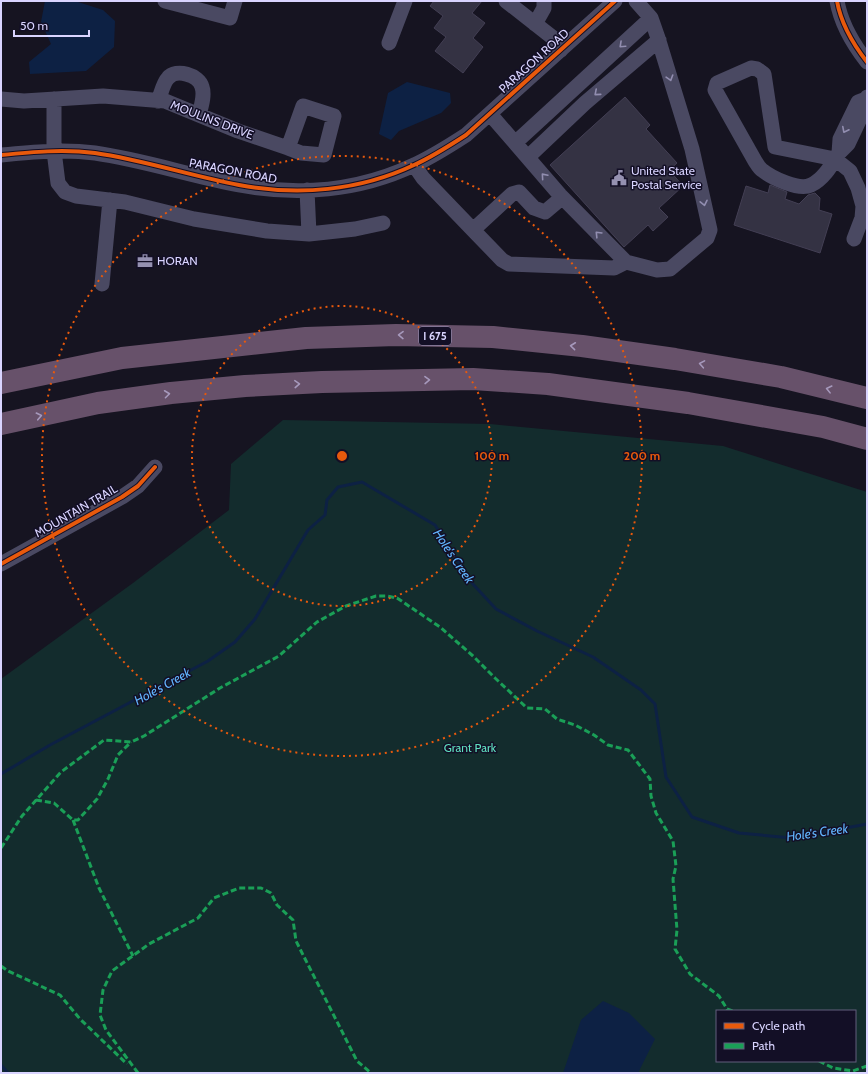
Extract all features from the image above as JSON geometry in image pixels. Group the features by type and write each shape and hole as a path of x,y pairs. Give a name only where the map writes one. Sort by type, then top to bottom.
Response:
{"highway":[{"name":"I 675","path":"1,383 122,358 306,338 396,334 494,337 675,359 781,377 867,398"},
{"path":"1,424 98,403 170,393 245,386 322,382 473,379 548,384 688,403 823,427 867,439"}],"street":[{"path":"165,1 230,18 235,1"},
{"path":"389,43 405,1"},
{"path":"506,1 552,37 561,50"},
{"path":"535,24 544,8 544,1"},
{"name":"PARAGON ROAD","path":"1,155 54,151 95,153 239,185 291,191 333,189 369,182 414,165 466,135 615,1"},
{"path":"490,114 560,195 626,262 657,270 670,269 707,238 710,230 692,149 659,40 651,18 636,1"},
{"path":"837,1 841,16 851,39 867,62"},
{"path":"515,143 651,18"},
{"path":"528,157 585,103 659,40"},
{"path":"776,147 764,74 757,69 751,68 716,83 715,90 751,155 761,169 773,178 796,186 804,187 812,185 823,176 837,156 840,139 858,102 867,98"},
{"path":"158,101 167,78 174,74 180,73 191,76 198,80 202,86 202,99 199,115"},
{"name":"MOULINS DRIVE","path":"1,99 18,101 103,96 165,101 238,131 294,150"},
{"path":"54,99 54,151 58,183 65,192 76,196 125,202 194,219 267,231 309,234 355,229 383,223"},
{"path":"751,155 776,147 837,156 850,171 858,188 863,206 862,218 854,239"},
{"path":"414,165 423,178 502,260 509,264 614,268 626,262"},
{"path":"307,190 309,234"},
{"path":"474,230 512,194 519,192 534,208 545,212 558,201 560,195"},
{"path":"102,284 110,200"},
{"name":"MOUNTAIN TRAIL","path":"1,564 122,497 138,486 155,467"}],"green space":[{"name":"Grant Park","path":"283,420 490,424 723,446 867,492 867,1073 1,1073 1,679 133,583 229,510 231,464"}],"water":[{"path":"45,1 75,1 103,10 115,21 114,47 86,71 30,74 29,62 51,44 41,22"},
{"path":"407,82 450,93 451,103 441,113 399,131 391,140 379,134 388,93"},
{"path":"603,1001 629,1013 655,1039 638,1073 563,1073 581,1020"}],"building":[{"path":"434,1 482,1 472,13 485,23 473,38 483,47 463,73 435,51 446,37 434,28 443,16 430,6"},
{"name":"United State Postal Service","path":"625,97 650,125 646,129 677,163 669,170 683,186 659,208 668,217 653,231 648,225 624,247 550,165"},
{"path":"770,185 787,192 785,199 799,204 808,195 815,193 820,198 819,210 832,214 820,253 734,225 746,186 768,193"}],"waterway":[{"name":"Hole's Creek","path":"1,774 50,745 208,661 235,642 255,619 308,530 325,515 327,500 338,487 362,482 435,525 471,582 496,609 537,631 593,657 641,690 655,704 666,777 692,817 739,833 792,838 867,824"},
{"name":"Hole's Creek","path":"1,1065 8,1073"}],"marked path":[{"path":"1,848 22,816 61,772 104,740 131,742 144,736 220,688 279,656 317,622 346,606 376,596 397,598 440,627 473,656 527,708 545,709 557,719 575,725 594,735 608,745 628,750 650,779 651,796 656,813 673,841 676,866 673,879 677,930 675,949 690,974 719,996 727,1009 730,1010"},
{"path":"36,800 54,803 73,820 78,820 97,799 108,779 118,755 131,742"},
{"path":"73,820 99,888 133,956"},
{"path":"138,1073 106,1030 100,1015 103,990 112,971 149,944 198,918 214,898 239,888 261,888 271,893 277,905 293,920 296,941 357,1061 371,1073"},
{"path":"1,966 8,971 60,995 80,1019 127,1064"},
{"path":"821,1062 833,1068 853,1071 867,1066"}],"cycle path":[{"path":"1,155 59,151 95,153 239,185 284,190 328,189 372,181 421,162 466,135 615,1"},
{"path":"837,1 841,18 848,33 867,62"},
{"path":"1,564 122,497 138,486 155,467"}],"place":[{"name":"United State Postal Service","path":"619,178"},
{"name":"HORAN","path":"145,261"}]}
